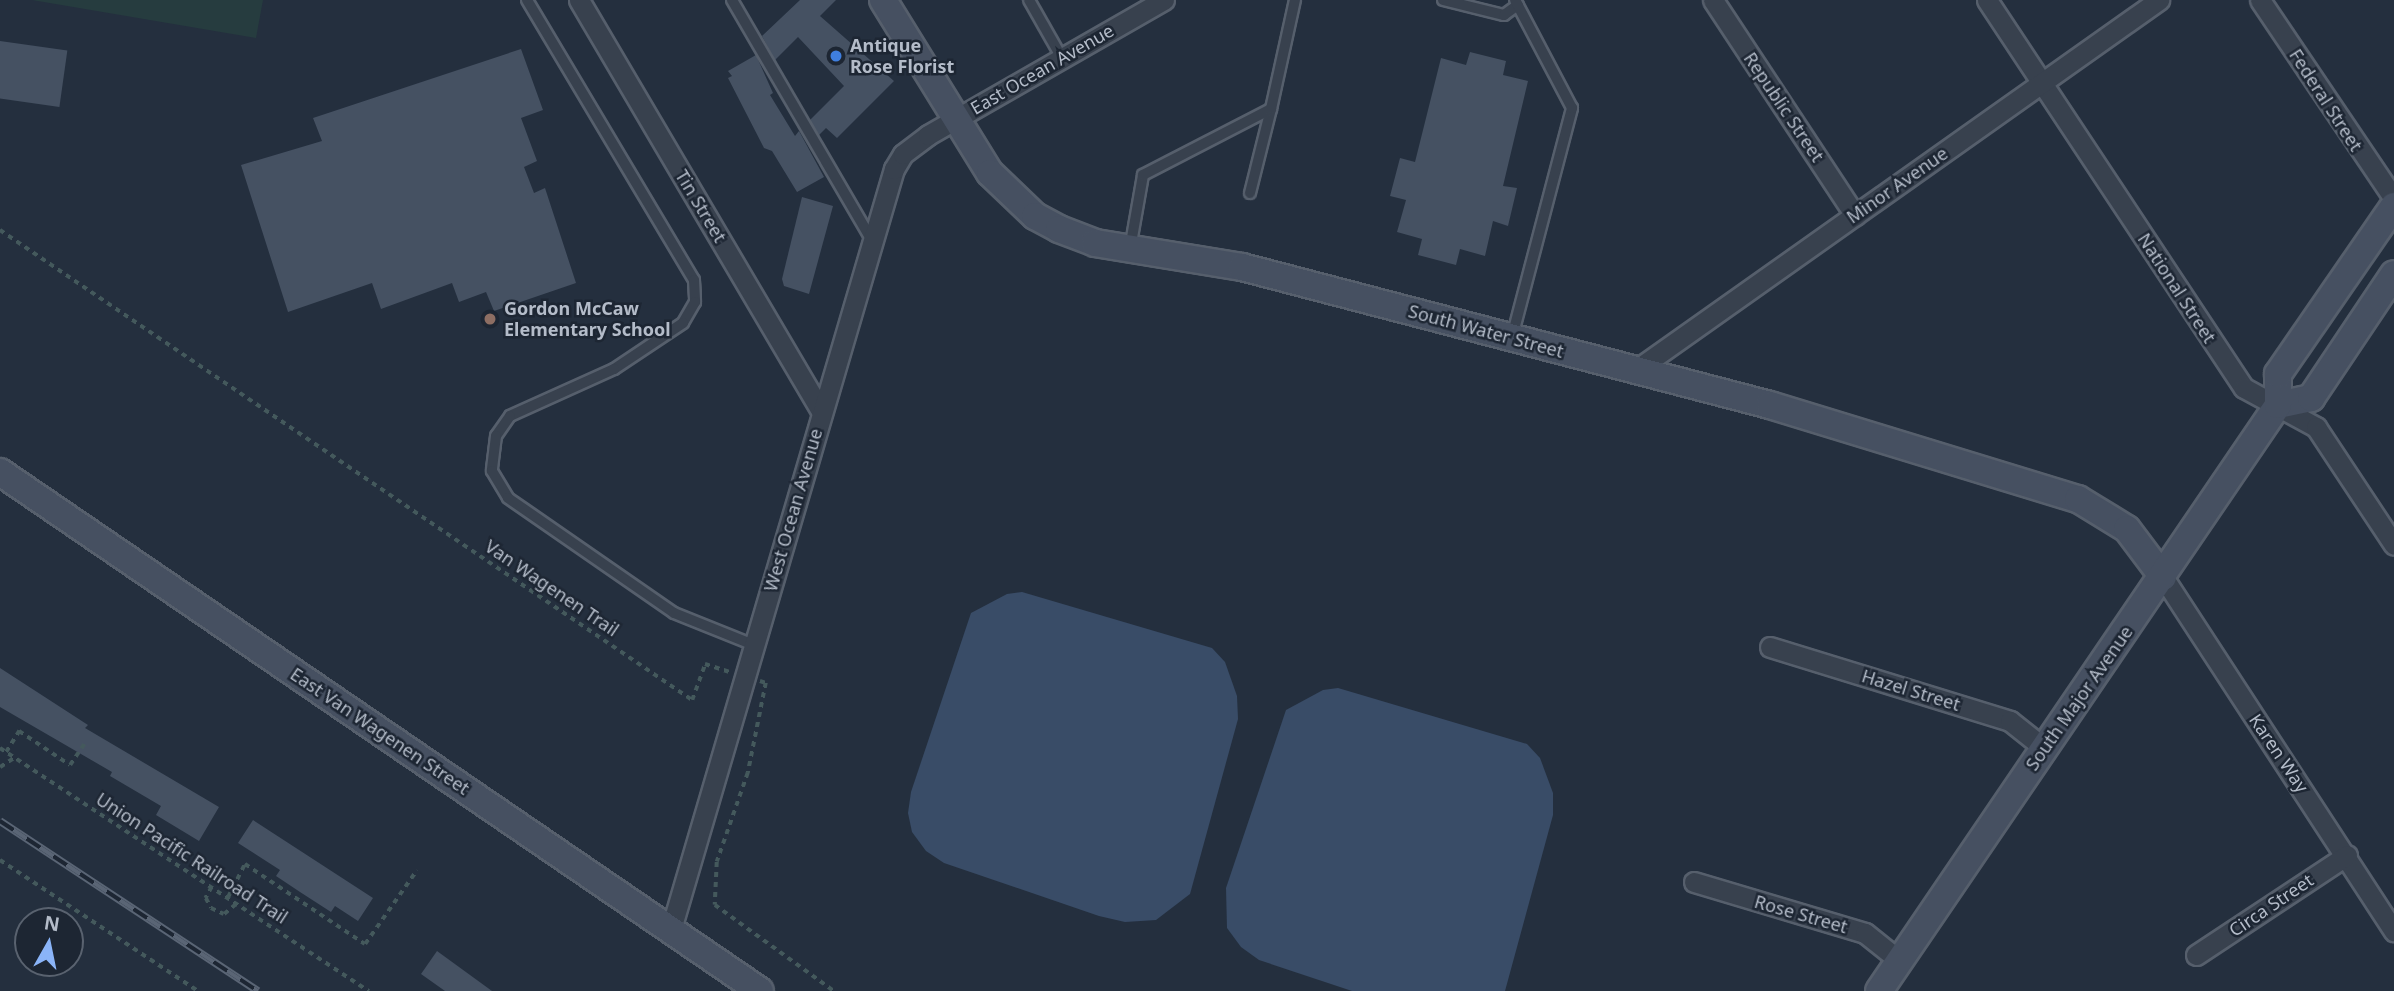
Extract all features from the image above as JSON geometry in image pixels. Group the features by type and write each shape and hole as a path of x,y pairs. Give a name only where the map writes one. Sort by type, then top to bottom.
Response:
{"main road":[{"name":"South Water Street","path":"883,0 990,173 1035,216 1095,243 1242,267 1770,405 2078,499 2127,529 2163,577"},
{"name":"South Major Avenue","path":"1879,991 2278,405 2278,374 2394,206"},
{"path":"2278,405 2311,398 2394,274"},
{"name":"East Van Wagenen Street","path":"0,472 671,929 749,988"}],"street":[{"name":"Tin Street","path":"579,0 822,412"},
{"name":"East Ocean Avenue","path":"957,119 1164,0"},
{"name":"Republic Street","path":"1713,0 1856,215"},
{"name":"National Street","path":"1987,0 2244,388 2316,427 2394,545"},
{"name":"Minor Avenue","path":"1636,370 2158,0"},
{"name":"Federal Street","path":"2260,0 2394,199"},
{"name":"West Ocean Avenue","path":"671,929 894,169 903,154 957,119"},
{"name":"Karen Way","path":"2163,577 2347,855 2394,931"},
{"name":"Hazel Street","path":"1770,647 2010,720 2044,748"},
{"name":"Circa Street","path":"2196,956 2347,855"},
{"name":"Rose Street","path":"1694,882 1865,933 1900,961"}],"lane":[{"path":"527,0 694,280 695,302 683,323 614,369 510,416 496,436 492,471 508,498 674,612 754,645"},
{"path":"732,0 872,241"},
{"path":"1029,0 1062,58"},
{"path":"1250,193 1295,0"},
{"path":"1443,0 1504,15 1516,3 1572,108 1512,338"},
{"path":"1130,249 1143,175 1271,109"}],"path":[{"name":"Van Wagenen Trail","path":"0,230 692,701 705,664 745,676"},
{"path":"745,676 766,683 741,799 717,862 715,905 834,991"},
{"path":"6,752 19,731 70,765 85,743"},
{"name":"Union Pacific Railroad Trail","path":"0,748 369,991"},
{"path":"0,767 14,758"},
{"path":"0,860 198,991"},
{"path":"228,897 245,864 365,944 417,870"},
{"path":"212,887 206,898 211,908 223,914 237,903"}],"green space":[{"path":"32,0 263,0 256,38"}],"water":[{"path":"1022,592 1212,648 1225,662 1237,696 1238,719 1190,894 1156,920 1125,922 1099,916 944,863 926,851 912,832 908,813 911,792 971,613 1007,594"},
{"path":"1338,688 1527,744 1540,758 1553,793 1553,815 1505,991 1352,991 1259,960 1241,947 1227,928 1226,888 1286,710 1323,690"}],"building":[{"path":"800,0 836,0 820,16 894,81 837,138 826,128 819,135 810,120 844,86 798,37 775,60 762,36"},
{"path":"0,41 67,50 59,107 0,99"},
{"path":"521,49 543,110 521,118 537,161 524,167 534,193 545,188 576,283 494,311 486,292 459,302 452,283 381,309 372,283 288,312 241,165 322,141 313,118"},
{"path":"1470,52 1506,61 1503,75 1528,81 1503,186 1517,188 1508,226 1493,221 1485,256 1460,249 1456,265 1418,255 1422,239 1397,232 1406,200 1390,196 1400,158 1415,162 1441,58 1466,65"},
{"path":"756,55 773,93 770,95 795,136 799,131 824,177 797,192 772,151 764,148 728,78 732,76 728,71"},
{"path":"802,197 833,206 809,294 784,286 782,279"},
{"path":"0,668 88,725 85,728 219,807 199,841 156,815 161,806 110,776 112,772 0,707"},
{"path":"253,820 373,898 358,921 335,906 331,912 300,892 276,876 280,870 238,843"},
{"path":"437,951 492,991 445,991 421,974"}],"railway":[{"path":"0,821 258,991"}],"place":[{"name":"Antique Rose Florist","path":"836,56"},
{"name":"Gordon McCaw Elementary School","path":"490,319"}]}
